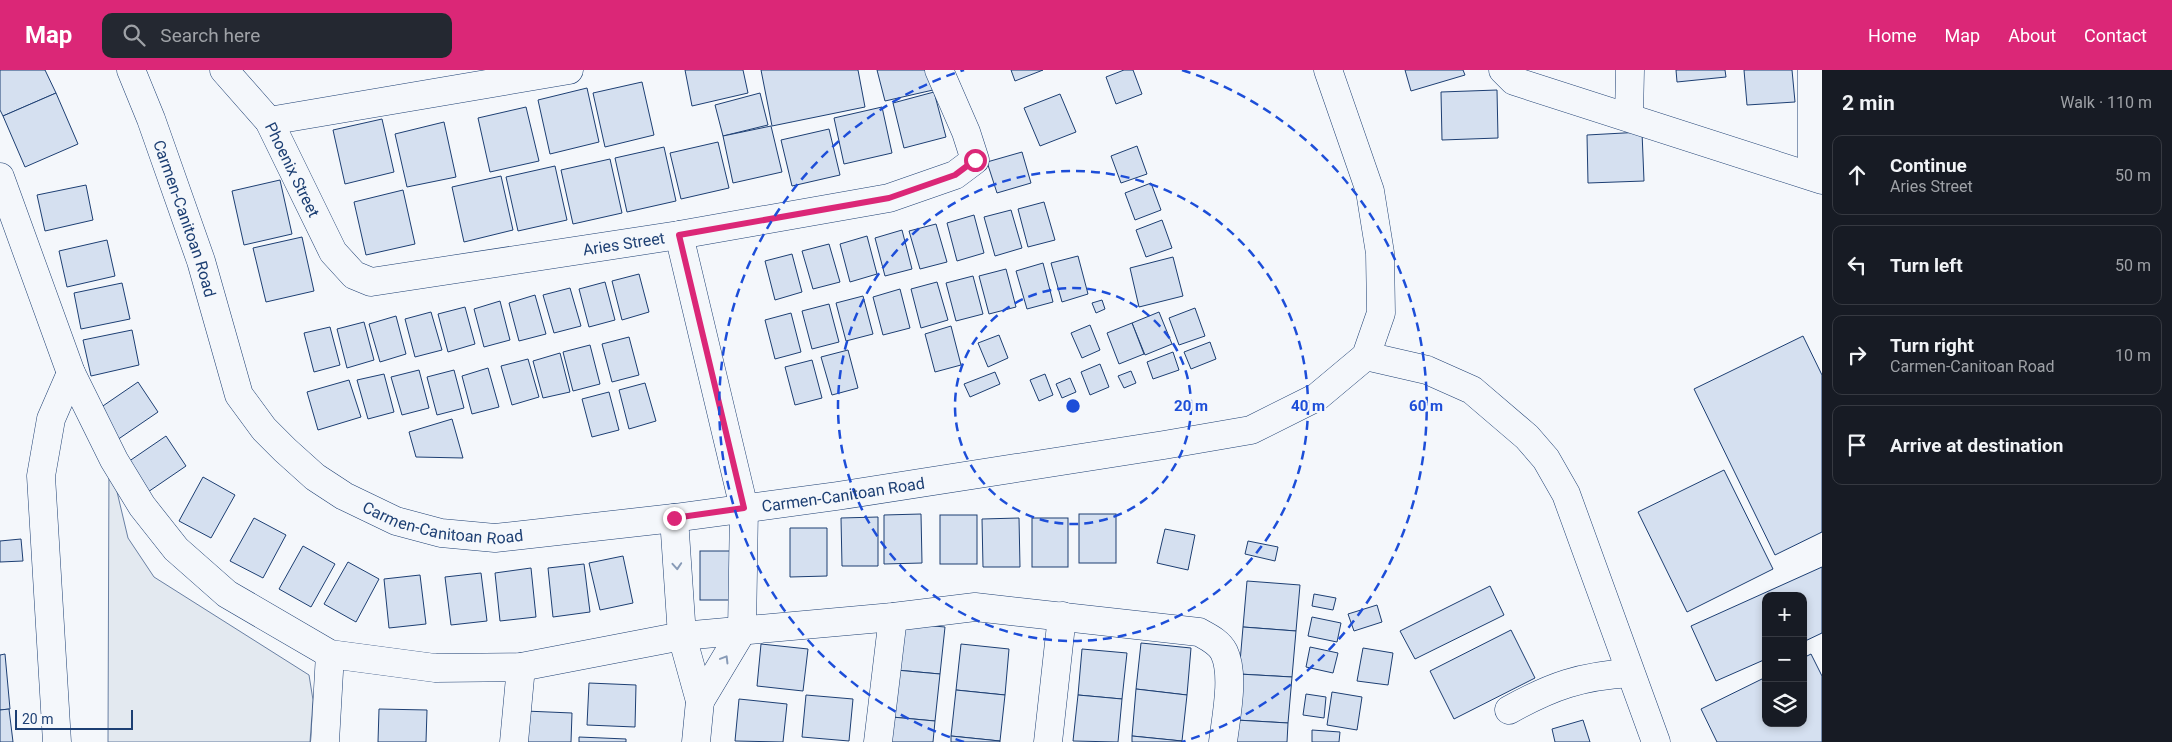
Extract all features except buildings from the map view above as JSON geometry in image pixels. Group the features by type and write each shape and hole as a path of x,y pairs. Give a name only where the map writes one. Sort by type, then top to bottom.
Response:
{"street":[{"name":"Carmen-Canitoan Road","path":"131,70 154,128 201,261 239,395 278,443 315,477 344,496 396,521 440,533 495,538 674,518 1154,447 1251,430 1317,397 1366,356"},
{"name":"Phoenix Street","path":"224,70 269,121 333,252 354,275"},
{"path":"269,121 569,70"},
{"name":"Aries Street","path":"354,275 371,282 679,235 889,198 955,175 975,160 966,132 939,70"},
{"path":"1328,70 1370,191 1380,253 1381,313 1366,356 1427,370 1472,390 1527,437 1546,459 1566,494 1656,742"},
{"path":"1503,70 1514,80 1817,178 1812,70"},
{"path":"1629,117 1630,70"},
{"path":"0,177 71,373 119,468 142,506 176,550 227,594 330,654 435,668 521,667 682,636 893,617 976,607 1199,632 1214,641 1223,651 1228,669 1223,742"},
{"path":"679,235 744,508 742,631 700,701"},
{"path":"58,742 41,476 51,419 71,373"},
{"path":"674,518 682,636 700,701 696,742"},
{"path":"1048,742 1062,616"},
{"path":"878,742 893,617"},
{"path":"324,742 330,654"},
{"path":"514,742 521,667"},
{"path":"1509,710 1547,690 1570,681 1599,674 1630,673"}],"shaded area":[{"path":"109,458 128,538 154,577 309,675 313,700 310,742 108,742"}],"route":[{"path":"674,518 744,508 679,235 889,198 955,175 975,160"}]}
